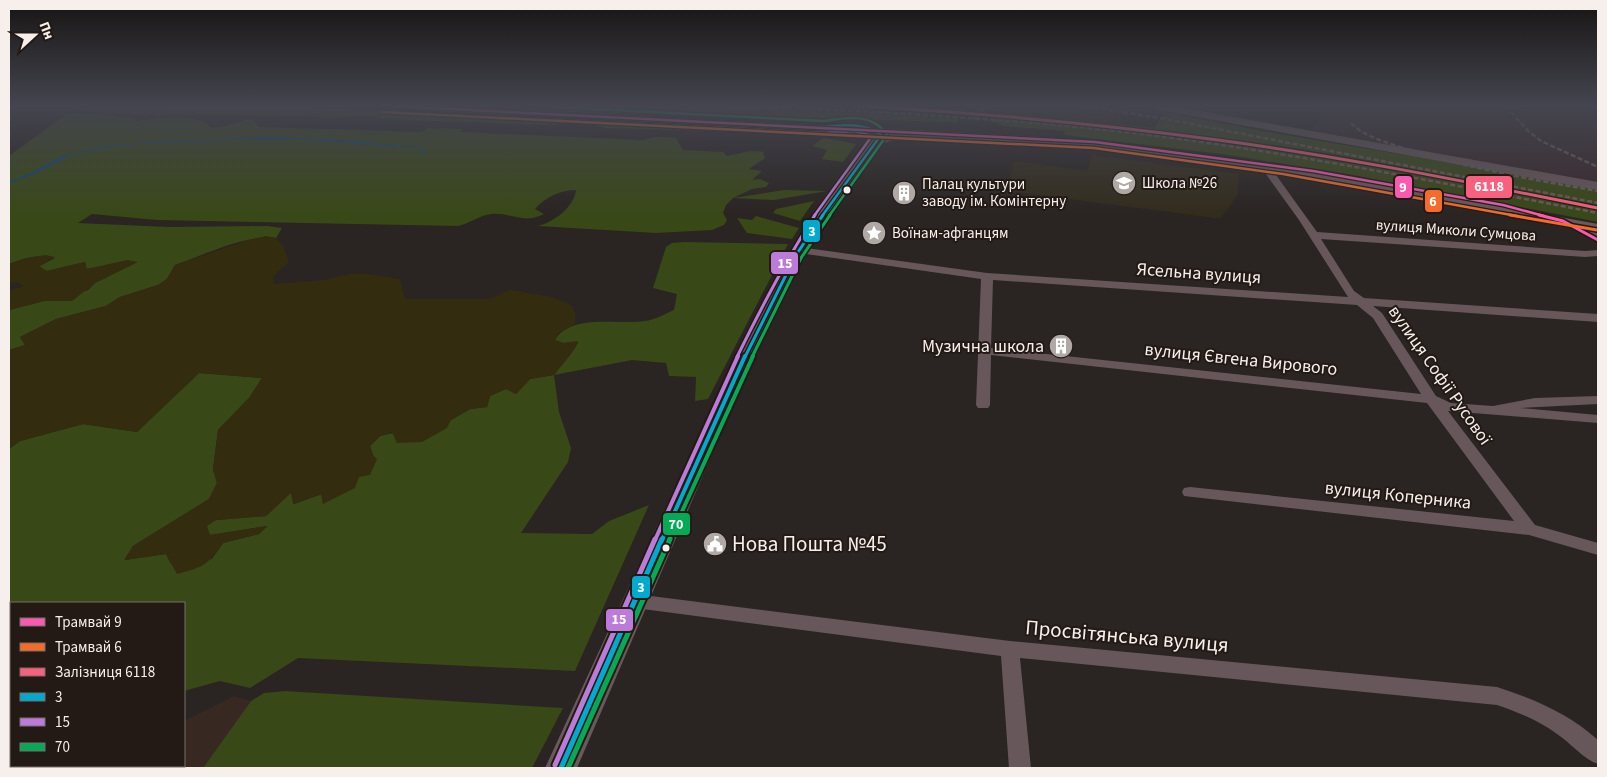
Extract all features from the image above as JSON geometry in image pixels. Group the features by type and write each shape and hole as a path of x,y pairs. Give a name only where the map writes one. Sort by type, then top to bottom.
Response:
{"main road":[{"path":"561,768 719,411 766,312 799,250 872,142"},
{"path":"1060,142 1268,170 1445,199 1598,229"}],"street":[{"path":"1343,142 1421,154 1598,186"},
{"name":"вулиця Софії Русової","path":"1268,170 1304,220 1350,293 1378,316 1431,399 1528,529"},
{"path":"1572,224 1598,238"},
{"name":"вулиця Миколи Сумцова","path":"1312,235 1585,254 1598,253"},
{"name":"Ясельна вулиця","path":"799,250 987,276 1598,318"},
{"path":"983,404 987,276"},
{"name":"вулиця Євгена Вирового","path":"986,351 1431,399 1448,407 1598,419"},
{"name":"вулиця Євгена Вирового","path":"1490,411 1518,403 1598,400"},
{"name":"вулиця Коперника","path":"1190,492 1528,529 1598,549"},
{"name":"Просвітянська вулиця","path":"635,601 1010,649 1497,696 1528,706 1560,723 1598,754"},
{"path":"1010,649 1020,768"}],"shaded area":[{"path":"1372,142 1598,142 1598,185"},
{"name":"Школа №26","path":"1092,155 1239,174 1237,196 1221,218 1214,218 1009,191 1012,165 1016,161 1087,171"},
{"path":"234,696 251,701 203,768 86,768 185,767 185,720"}],"green space":[{"path":"28,142 678,142 683,150 723,152 727,156 749,151 763,152 765,158 749,169 762,171 752,180 760,179 769,183 766,187 752,189 733,198 726,205 723,213 727,220 724,225 712,230 656,233 538,226 562,213 571,202 576,190 559,193 548,198 535,209 544,214 537,217 523,218 491,214 458,226 157,220 92,214 78,223 169,227 267,226 282,228 276,238 252,239 239,242 175,265 167,279 158,285 120,297 106,306 56,319 20,337 25,345 9,350 9,310 44,301 57,301 88,290 95,283 137,262 86,269 85,262 47,271 38,267 55,258 37,256 9,264 9,156"},
{"path":"818,142 856,144 843,162 822,159 827,150 812,146"},
{"path":"1124,142 1328,142 1490,169 1598,188 1598,222 1348,174 1222,154"},
{"path":"784,190 827,191 774,200 733,198"},
{"path":"814,201 800,221 773,213 776,209"},
{"path":"756,216 799,228 792,239 747,233 737,218 752,220"},
{"path":"672,243 788,244 708,399 695,401 696,377 669,376 666,363 632,360 554,375 577,345 578,342 563,343 555,340 562,332 572,326 596,322 645,321 674,310 677,294 653,288 666,247"},
{"path":"199,373 262,378 249,398 218,430 213,469 217,483 209,499 133,546 125,560 166,554 171,564 212,559 223,543 259,534 267,526 210,535 206,526 216,520 266,516 291,492 294,504 322,494 323,504 359,477 373,455 370,446 380,436 451,420 470,409 487,407 490,396 506,389 516,394 530,379 554,375 559,412 571,448 568,462 521,533 592,534 609,521 649,505 575,671 298,658 250,688 220,681 185,691 185,602 10,602 9,766 9,449 20,441 83,424 137,432"},
{"path":"285,691 563,708 532,768 203,768 251,701 264,693"}],"sand":[{"path":"266,236 276,238 283,245 289,262 273,277 274,284 323,280 350,274 369,274 400,279 406,299 489,299 510,290 552,297 571,305 575,313 575,324 558,334 555,340 563,343 578,341 577,344 554,375 530,379 516,394 506,389 490,396 487,407 470,409 451,420 447,428 422,442 397,443 392,432 380,436 370,446 373,455 377,459 370,475 359,477 355,488 323,504 321,494 293,504 291,493 266,516 216,520 207,526 210,535 268,526 259,534 223,543 213,557 199,567 177,574 166,554 124,560 133,546 209,499 217,483 213,469 218,430 249,398 262,378 199,373 137,432 83,424 20,441 9,449 9,350 25,345 20,337 56,319 106,306 120,297 158,285 167,279 175,265 248,240"},
{"path":"46,255 55,257 39,266 47,271 85,262 87,269 127,260 138,262 95,283 72,301 44,301 9,310 9,291 23,286 18,282 9,283 9,264"}],"water":[{"path":"179,142 109,147 70,155 39,172 9,184 9,182 33,172 62,156 104,146"},
{"path":"335,142 367,142 417,147 424,148 425,153 423,154 422,149"}],"railway":[{"path":"1200,142 1323,161 1598,213"},
{"path":"1286,142 1598,203"},
{"path":"1386,142 1453,162 1598,191"},
{"path":"1544,142 1598,167"}],"tram line":[{"name":"6","path":"980,142 1094,148 1283,174 1597,230"},
{"name":"9","path":"1097,142 1313,171 1503,205 1563,221 1598,240"}],"rail line":[{"name":"6118","path":"1234,142 1456,180 1598,208"}],"transit line":[{"name":"15","path":"555,765 713,408 760,309 791,252 829,193 867,142"},
{"name":"3","path":"561,768 719,411 766,312 796,255 834,197 875,142"},
{"name":"70","path":"568,768 725,414 772,315 801,258 882,142"}],"place":[{"name":"Школа №26","path":"1124,183"},
{"name":"Палац культури заводу ім. Комінтерну","path":"904,193"},
{"name":"Воїнам-афганцям","path":"874,233"},
{"name":"Музична школа","path":"1061,346"},
{"name":"Нова Пошта №45","path":"715,544"}]}
